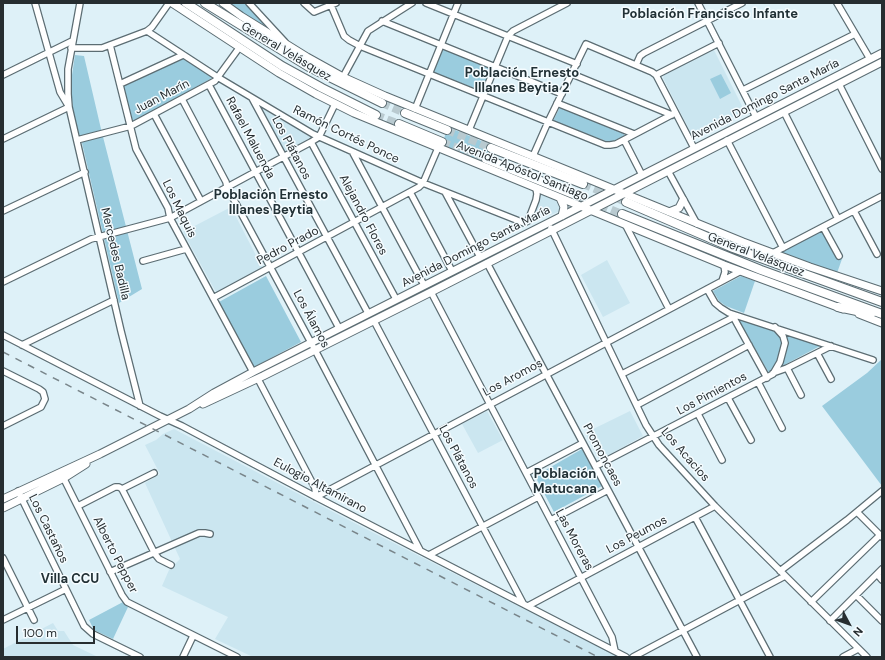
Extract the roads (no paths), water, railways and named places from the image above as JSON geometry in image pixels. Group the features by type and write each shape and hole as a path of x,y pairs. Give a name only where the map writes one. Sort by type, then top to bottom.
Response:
{"highway":[{"name":"General Velásquez","path":"186,3 282,66 376,115"},
{"name":"General Velásquez","path":"205,3 303,63 382,103"},
{"path":"404,112 447,130"},
{"path":"399,124 440,145"},
{"path":"491,148 583,184"},
{"path":"486,159 578,196"},
{"name":"General Velásquez","path":"626,202 745,252 882,302"},
{"name":"General Velásquez","path":"622,214 761,270 882,314"},
{"path":"838,307 882,317"}],"main road":[{"name":"Avenida Apóstol Santiago","path":"172,3 279,73 335,104 385,127 440,145 536,188 740,272 882,323"},
{"name":"Avenida Apóstol Santiago","path":"223,3 292,49 343,77 415,109 625,193 696,224 771,254 882,291"},
{"name":"Avenida Domingo Santa María","path":"189,409 214,393 311,342 882,53"},
{"name":"Avenida Domingo Santa María","path":"3,508 100,454 168,419 258,379 374,321 882,62"},
{"path":"560,198 564,207 562,216"},
{"path":"669,212 679,208 683,200"},
{"name":"Avenida Domingo Santa María","path":"3,499 18,491 63,475"}],"street":[{"name":"Mercedes Badilla","path":"34,3 60,92 69,107"},
{"name":"Mercedes Badilla","path":"80,3 68,69 69,107 140,406"},
{"path":"71,48 98,49 147,31 152,27 169,3"},
{"name":"Avenida Apóstol Santiago","path":"249,3 292,49"},
{"path":"304,3 313,12 330,4 336,3"},
{"path":"343,77 368,31 412,3"},
{"path":"426,3 577,64"},
{"path":"415,109 458,3"},
{"path":"469,130 508,36 513,31 567,3"},
{"path":"698,3 756,117"},
{"path":"636,65 644,53 742,3"},
{"path":"837,3 870,59"},
{"path":"330,4 344,36 360,46 605,145 613,145 624,140 673,114"},
{"path":"382,21 562,94"},
{"name":"Ramón Cortés Ponce","path":"147,31 218,78 318,137 445,192 522,223 526,223 536,200 536,188"},
{"path":"743,90 855,34"},
{"path":"3,75 72,41"},
{"path":"656,75 719,43"},
{"path":"533,156 586,44 656,75 673,114 694,148"},
{"name":"Los Maquis","path":"110,45 136,150 168,208 170,218 186,249 253,372"},
{"name":"Juan Marín","path":"77,140 131,126 209,85 218,78 240,48"},
{"path":"120,84 183,55"},
{"path":"572,74 673,114"},
{"path":"839,84 882,169"},
{"name":"Rafael Maluenda","path":"209,85 339,328"},
{"name":"Los Plátanos","path":"251,98 368,313"},
{"name":"Los Álamos","path":"182,99 226,182 227,187 311,342 420,550"},
{"path":"557,103 634,134"},
{"path":"3,282 100,236 170,218 256,172 318,137 335,104"},
{"path":"3,139 69,107"},
{"path":"784,112 838,219"},
{"path":"154,114 201,201"},
{"path":"624,140 642,175"},
{"path":"727,140 783,248"},
{"name":"Alejandro Flores","path":"311,142 396,299"},
{"path":"423,183 440,145"},
{"path":"353,153 424,285"},
{"path":"668,171 696,224"},
{"path":"3,211 85,172"},
{"name":"Pedro Prado","path":"213,298 410,192 423,183"},
{"path":"410,192 452,271"},
{"path":"445,192 480,257"},
{"path":"771,254 882,196"},
{"path":"854,211 877,254"},
{"name":"Los Acacios","path":"548,223 653,437 715,506 867,657"},
{"path":"624,224 669,309"},
{"path":"823,227 839,256"},
{"path":"143,261 186,249"},
{"name":"Promoncaes","path":"487,263 697,657"},
{"path":"722,281 725,272 724,265"},
{"name":"Los Aromos","path":"316,497 740,272"},
{"path":"708,289 718,306 726,311 873,360"},
{"name":"Las Moreras","path":"431,292 612,637 615,651"},
{"path":"22,345 114,300"},
{"path":"734,314 735,320 767,378"},
{"path":"622,374 730,319 734,314"},
{"name":"Los Plátanos","path":"374,321 482,526 526,605"},
{"path":"773,374 780,362 785,343 783,336 775,327"},
{"name":"Eulogio Altamirano","path":"3,335 626,657"},
{"path":"637,405 749,345"},
{"name":"Los Pimientos","path":"596,466 773,374 831,346"},
{"path":"817,353 831,380"},
{"path":"787,368 801,395"},
{"path":"3,371 39,389 43,392 45,399 41,407 3,426"},
{"path":"258,379 315,488 316,497"},
{"path":"758,382 782,428"},
{"path":"728,398 751,440"},
{"path":"698,414 722,460"},
{"path":"526,474 583,443"},
{"path":"122,489 154,473"},
{"name":"Alberto Pepper","path":"63,475 123,597 130,604 237,657"},
{"path":"78,506 115,487 119,487 122,489 157,558 171,565"},
{"path":"551,520 608,490"},
{"name":"Los Castaños","path":"18,491 86,629 93,634 140,657"},
{"path":"780,571 882,491"},
{"path":"429,555 538,496"},
{"name":"Los Peumos","path":"526,605 581,578 715,506"},
{"path":"812,602 881,536 857,512"},
{"path":"695,517 770,657"},
{"path":"110,572 199,533 210,534"},
{"path":"3,558 34,620"},
{"path":"830,621 882,569"},
{"path":"877,574 882,580"},
{"path":"633,657 785,576"},
{"path":"3,620 66,590"},
{"path":"856,595 882,620"},
{"path":"183,657 193,636"},
{"path":"843,657 858,649"}],"tunnel":[{"path":"382,103 405,113"},
{"path":"376,115 399,124"},
{"path":"447,130 491,148"},
{"path":"442,142 486,159"},
{"path":"583,184 626,202"},
{"path":"578,196 622,214"}],"railway":[{"path":"3,352 598,657"}],"district":[{"name":"Población Francisco Infante","path":"710,15"},
{"name":"Población Ernesto Illanes Beytia 2","path":"522,82"},
{"name":"Población Ernesto Illanes Beytia","path":"271,204"},
{"name":"Población Matucana","path":"565,482"},
{"name":"Villa CCU","path":"70,580"}]}
